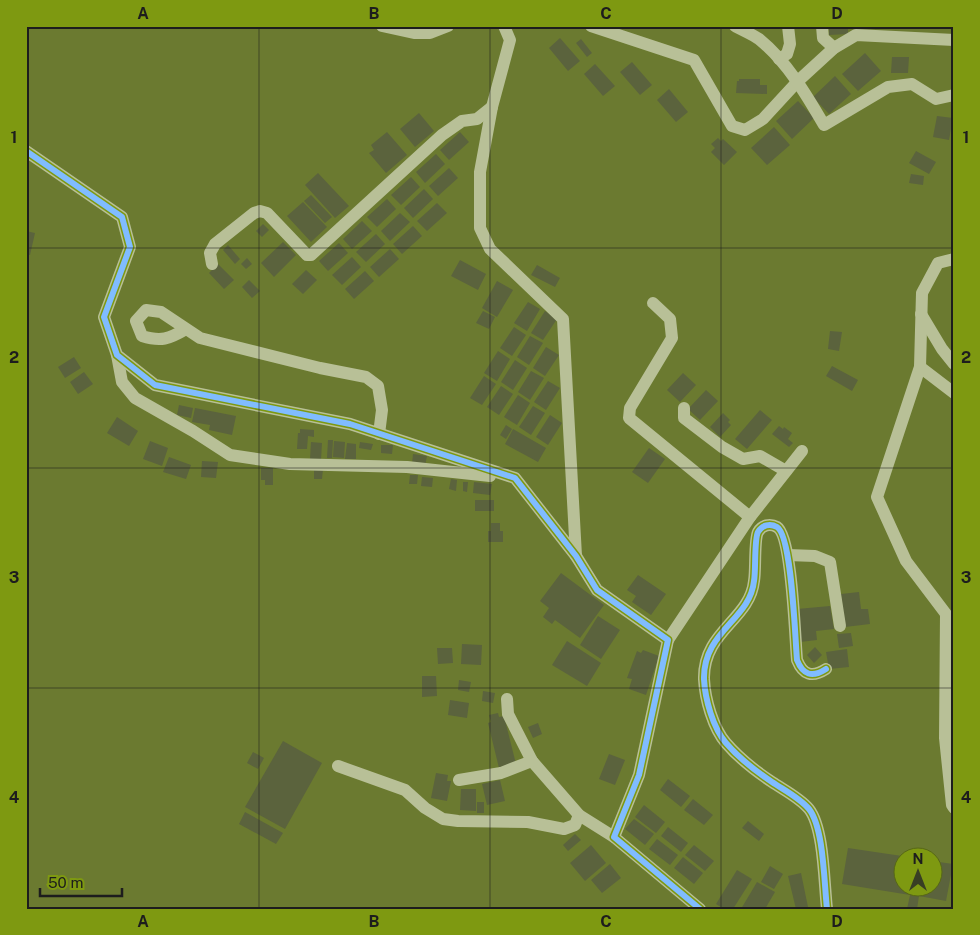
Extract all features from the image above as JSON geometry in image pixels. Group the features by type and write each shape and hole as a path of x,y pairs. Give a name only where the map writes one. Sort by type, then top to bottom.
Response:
{"street":[{"path":"382,26 414,33 430,33 448,26"},
{"path":"504,26 510,40 492,107 480,172 480,228 490,249 563,319 576,556"},
{"path":"590,26 694,60 732,126 745,130 763,119 798,81 856,31 954,40"},
{"path":"735,26 757,32 798,81 824,125 888,87 912,84 936,99 954,95"},
{"path":"779,59 787,54 790,44 788,26"},
{"path":"822,26 823,38 834,48"},
{"path":"212,264 210,253 215,244 260,210 267,213 307,255 311,255 442,135 462,121 477,119 492,107"},
{"path":"30,158 122,217 130,247 104,318 117,355 122,382 135,398 230,454 290,464 406,467 515,478"},
{"path":"954,259 938,263 922,293 920,367 877,497 906,561 950,611 945,738 952,805 954,808"},
{"path":"653,303 670,319 672,338 630,408 629,418 750,517"},
{"path":"921,314 954,364"},
{"path":"186,329 200,338 320,368 366,377 378,386 382,410 379,434"},
{"path":"117,355 155,385 350,424 515,478 576,556 597,590 668,640"},
{"path":"920,367 954,393"},
{"path":"684,408 684,418 743,459 760,456 786,471"},
{"path":"614,837 639,775 668,640 750,517 802,451"},
{"path":"826,670 818,674 807,674 800,668 797,660 788,555 784,536 779,528 770,524 762,526 757,534 754,586 749,600 714,641 706,661 704,680 710,713 725,743 762,775 809,809 819,829 827,909"},
{"path":"788,555 815,556 830,562 840,626"},
{"path":"507,699 508,714 532,761 578,814 614,837 700,909"},
{"path":"459,780 501,773 532,761"},
{"path":"338,766 405,790 425,808 443,819 528,822 564,829 576,824 578,814"}],"building":[{"path":"829,26 848,26 848,34 829,35"},
{"path":"560,38 580,61 568,71 549,48"},
{"path":"581,39 592,53 587,57 576,43"},
{"path":"865,53 881,71 858,91 842,74"},
{"path":"892,57 909,57 908,73 891,73"},
{"path":"632,62 652,85 640,95 620,72"},
{"path":"595,64 615,86 603,96 584,74"},
{"path":"835,76 851,94 829,114 813,97"},
{"path":"739,79 760,79 760,85 767,85 767,94 736,93 737,81"},
{"path":"669,89 688,112 676,122 657,100"},
{"path":"798,101 814,118 792,139 776,121"},
{"path":"419,113 434,131 415,147 400,129"},
{"path":"937,116 953,118 949,140 933,137"},
{"path":"774,127 790,145 767,165 751,148"},
{"path":"387,132 407,155 386,173 369,153 374,150 371,145"},
{"path":"460,132 469,142 449,160 440,150"},
{"path":"718,138 721,141 723,139 737,152 724,165 711,152 715,148 711,144"},
{"path":"916,151 936,162 929,174 909,163"},
{"path":"436,154 445,164 425,183 416,172"},
{"path":"449,168 458,178 438,196 429,186"},
{"path":"318,173 349,206 335,218 305,185"},
{"path":"911,174 924,176 923,185 909,183"},
{"path":"411,177 420,187 401,205 391,195"},
{"path":"424,189 433,199 413,218 404,208"},
{"path":"311,195 332,217 325,223 304,201"},
{"path":"387,199 396,209 377,227 367,217"},
{"path":"303,202 327,227 311,242 287,216"},
{"path":"437,203 447,213 427,231 417,221"},
{"path":"400,213 410,222 390,241 381,231"},
{"path":"362,221 372,231 352,249 343,239"},
{"path":"263,224 269,230 262,237 256,231"},
{"path":"413,226 422,236 402,254 393,244"},
{"path":"26,231 35,233 30,255 26,254"},
{"path":"376,234 385,244 366,262 356,252"},
{"path":"283,242 296,255 274,277 261,263"},
{"path":"339,243 348,253 328,271 319,261"},
{"path":"228,245 240,259 235,264 223,250"},
{"path":"390,249 399,259 379,277 370,267"},
{"path":"352,257 361,267 342,285 332,275"},
{"path":"247,258 252,264 246,269 241,264"},
{"path":"460,260 486,274 478,290 451,276"},
{"path":"218,264 234,280 224,289 209,273"},
{"path":"537,265 560,278 555,287 531,275"},
{"path":"306,270 317,280 303,294 292,284"},
{"path":"365,271 374,281 354,299 345,289"},
{"path":"249,280 260,291 252,298 242,287"},
{"path":"497,281 513,290 497,317 482,308"},
{"path":"528,302 540,309 527,331 514,323"},
{"path":"483,311 495,317 489,329 476,323"},
{"path":"545,311 557,319 543,340 531,333"},
{"path":"514,327 526,335 512,356 500,348"},
{"path":"830,331 842,332 839,351 828,349"},
{"path":"530,336 543,343 529,365 517,357"},
{"path":"546,347 559,355 545,376 533,368"},
{"path":"498,351 510,359 497,381 484,373"},
{"path":"74,357 81,368 65,378 58,367"},
{"path":"515,360 527,368 513,390 501,382"},
{"path":"832,366 858,380 852,391 826,376"},
{"path":"531,371 544,378 530,400 518,392"},
{"path":"84,372 93,384 78,394 70,382"},
{"path":"683,373 696,385 680,402 667,390"},
{"path":"484,376 496,384 482,405 470,398"},
{"path":"548,381 560,388 546,410 534,402"},
{"path":"501,386 513,394 499,415 487,407"},
{"path":"706,390 718,401 700,420 688,409"},
{"path":"518,395 530,403 517,425 504,417"},
{"path":"179,405 193,408 191,418 177,415"},
{"path":"533,406 545,413 531,435 519,427"},
{"path":"195,408 236,416 232,435 209,430 210,425 192,422"},
{"path":"760,410 772,420 747,449 735,439"},
{"path":"723,413 730,420 728,422 731,425 720,437 710,427"},
{"path":"550,415 562,423 548,445 536,437"},
{"path":"117,417 138,431 129,446 107,433"},
{"path":"506,425 512,429 506,439 500,435"},
{"path":"779,426 792,433 788,439 793,443 789,447 772,434"},
{"path":"300,429 314,430 314,437 308,436 307,449 297,449"},
{"path":"513,429 546,448 538,462 505,444"},
{"path":"328,440 333,440 332,458 327,458"},
{"path":"150,441 168,448 162,466 143,459"},
{"path":"334,441 345,442 344,458 333,457"},
{"path":"311,442 322,443 321,460 310,459"},
{"path":"360,442 373,444 371,450 359,448"},
{"path":"347,443 356,444 356,459 345,459"},
{"path":"381,445 393,445 392,454 381,453"},
{"path":"649,448 665,459 648,483 632,472"},
{"path":"413,454 427,456 425,466 412,464"},
{"path":"169,457 191,465 186,479 163,472"},
{"path":"202,461 218,462 216,478 201,477"},
{"path":"261,468 273,468 273,485 265,485 265,480 261,480"},
{"path":"314,469 323,469 322,479 314,479"},
{"path":"410,475 418,475 417,484 409,484"},
{"path":"422,477 433,478 432,487 421,486"},
{"path":"451,479 457,480 456,491 449,489"},
{"path":"463,482 468,482 467,492 463,491"},
{"path":"474,482 492,484 490,495 473,493"},
{"path":"475,500 494,500 494,511 475,511"},
{"path":"491,523 500,523 500,531 503,531 503,542 488,542 488,531 491,531"},
{"path":"561,573 604,605 580,638 555,620 552,624 543,617 549,608 540,601"},
{"path":"638,575 666,594 651,615 632,602 636,596 627,590"},
{"path":"859,592 861,609 868,609 870,624 845,627 841,594"},
{"path":"830,606 834,629 816,631 817,640 800,642 797,609"},
{"path":"598,616 620,630 601,659 580,645"},
{"path":"851,633 853,646 839,648 837,634"},
{"path":"567,641 601,663 587,686 552,665"},
{"path":"462,644 482,645 481,665 461,664"},
{"path":"815,647 822,655 814,663 807,655"},
{"path":"437,648 452,648 453,663 438,664"},
{"path":"847,649 849,667 829,669 826,652"},
{"path":"643,650 659,656 646,695 629,689 632,679 627,678 637,651 641,653"},
{"path":"422,676 436,676 437,696 422,697"},
{"path":"459,680 471,682 469,692 458,690"},
{"path":"483,691 495,693 493,703 482,701"},
{"path":"450,700 469,703 467,718 448,715"},
{"path":"498,713 499,717 504,716 516,764 499,768 488,723 491,722 489,715"},
{"path":"538,723 542,734 533,738 528,727"},
{"path":"283,741 322,763 285,829 245,807"},
{"path":"253,752 264,758 258,769 247,763"},
{"path":"609,754 625,760 615,785 599,779"},
{"path":"436,773 448,775 447,781 451,781 447,801 431,798"},
{"path":"668,779 690,796 681,807 660,790"},
{"path":"500,780 505,801 487,805 482,784"},
{"path":"461,789 476,789 476,811 460,810"},
{"path":"693,799 713,815 704,825 684,810"},
{"path":"477,802 484,802 484,813 477,813"},
{"path":"644,805 665,822 656,833 635,817"},
{"path":"245,812 283,833 276,844 239,824"},
{"path":"634,819 654,834 645,845 625,829"},
{"path":"748,821 764,834 759,841 742,828"},
{"path":"668,827 688,843 681,852 661,836"},
{"path":"575,834 581,840 568,851 563,845"},
{"path":"657,839 678,855 670,865 649,849"},
{"path":"591,845 606,863 585,881 570,863"},
{"path":"694,845 714,861 705,871 685,855"},
{"path":"848,848 892,855 892,892 842,884"},
{"path":"683,857 703,873 694,884 674,868"},
{"path":"942,862 953,864 946,901 930,898 942,898"},
{"path":"610,864 621,878 602,893 591,880"},
{"path":"770,866 783,874 774,889 761,882"},
{"path":"737,870 752,879 733,909 724,909 716,904"},
{"path":"801,873 808,907 796,909 788,876"},
{"path":"757,882 775,892 765,909 741,909"},
{"path":"909,898 919,898 917,909 907,909"}],"cycle path":[{"path":"26,151 122,217 130,247 104,317 117,355 155,385 350,424 515,478 576,556 597,590 668,640 639,775 614,837 700,909"},
{"path":"826,669 816,674 809,674 799,665 786,548 782,534 777,527 772,525 764,526 757,536 755,576 751,594 744,606 718,637 706,663 704,679 706,695 710,713 721,737 726,743 754,769 792,794 809,809 818,829 827,909"}]}
